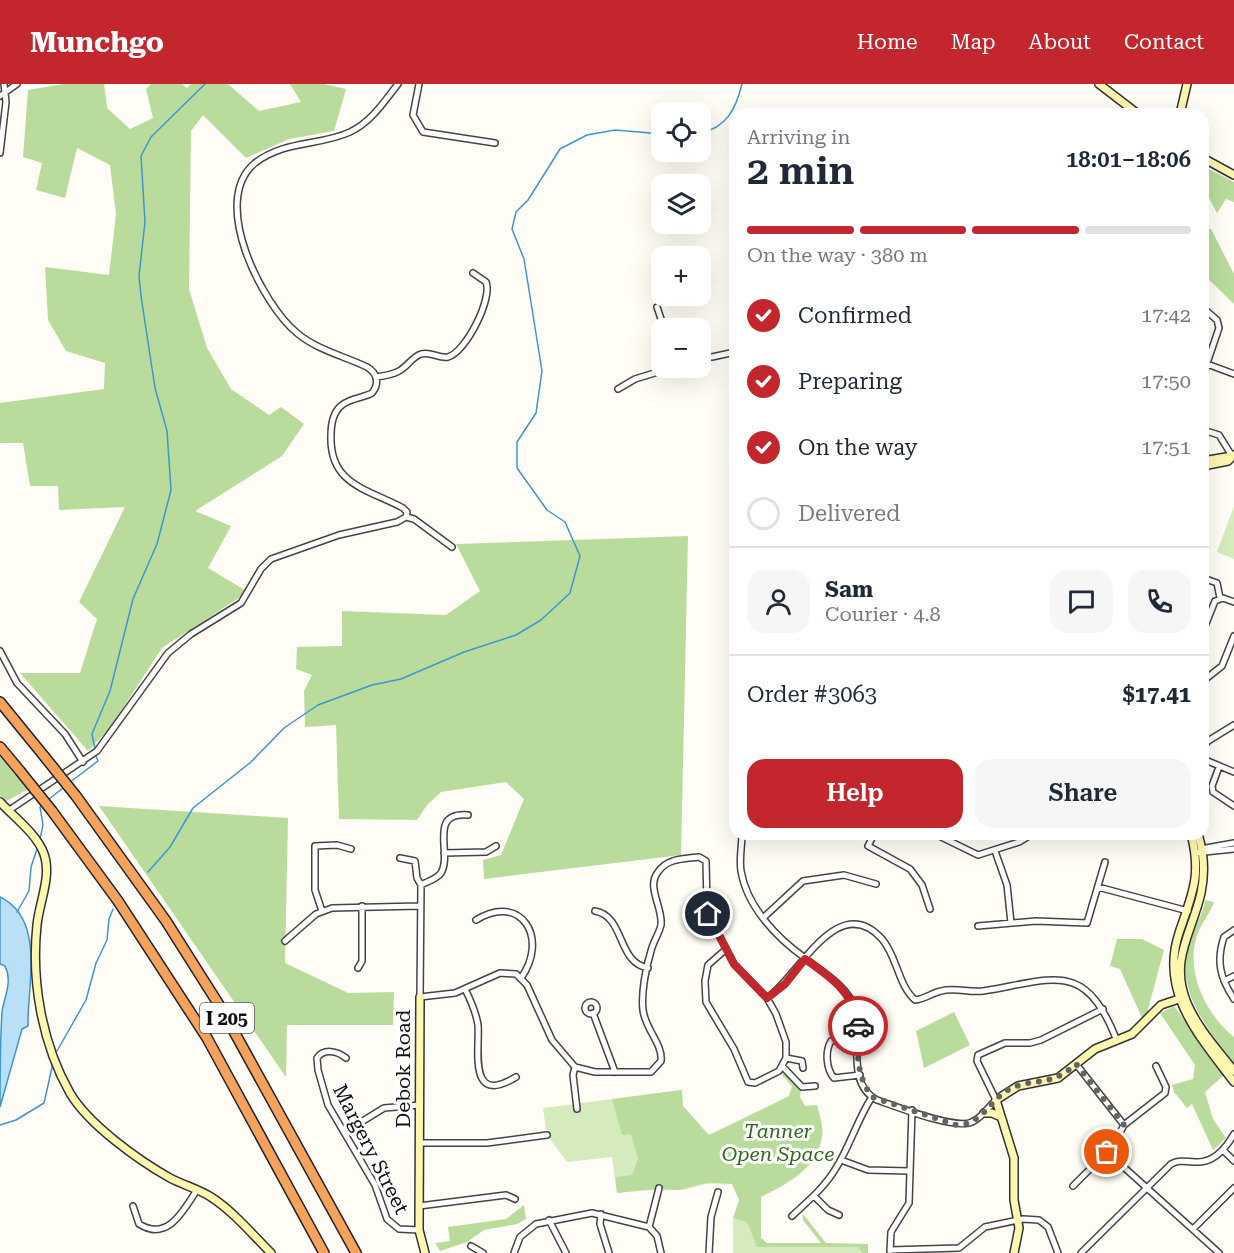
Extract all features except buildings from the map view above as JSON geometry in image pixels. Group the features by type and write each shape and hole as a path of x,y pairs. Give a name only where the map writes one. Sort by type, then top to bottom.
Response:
{"highway":[{"name":"I 205","path":"0,702 76,796 166,921 222,1008 356,1253"},
{"name":"I 205","path":"0,747 52,811 118,901 202,1030 324,1253"}],"street":[{"path":"0,153 4,84"},
{"path":"3,95 17,84"},
{"path":"398,84 372,116 353,130 290,146 256,163 242,183 237,210 241,236 252,267 270,302 283,320 305,339 367,367 376,377 377,384 372,393 346,402 338,410 332,427 332,454 337,467 347,478 373,495 403,508 407,512 406,517"},
{"path":"419,84 413,115 423,132 495,143"},
{"path":"1099,84 1130,108"},
{"path":"1181,108 1187,84"},
{"path":"1209,161 1234,175"},
{"path":"376,377 401,371 419,355 428,353 448,357 461,350 484,306 488,292 486,282 473,273"},
{"path":"657,307 661,318"},
{"path":"1209,313 1217,320 1219,328 1209,358"},
{"path":"711,357 729,353"},
{"path":"1209,365 1234,374"},
{"path":"618,389 635,379 651,374"},
{"path":"1209,432 1219,435 1233,455"},
{"path":"1209,460 1233,455"},
{"path":"1209,465 1223,463 1233,455"},
{"path":"8,811 83,762 106,741 168,653 191,634 241,603 261,569 271,559 339,535 400,521 406,517 414,519 452,547"},
{"path":"1209,579 1214,580 1219,586 1220,598"},
{"path":"1209,616 1215,601 1220,598 1234,602"},
{"path":"1209,676 1222,666 1234,636"},
{"path":"0,651 17,683 65,734 83,762"},
{"path":"1209,740 1234,725"},
{"path":"1209,762 1234,772"},
{"path":"1219,767 1212,786 1213,792 1234,806"},
{"path":"0,802 38,842 46,860 36,931 40,1003 44,1023 69,1090 85,1113 135,1155 171,1178 223,1206 270,1253"},
{"path":"400,858 415,861 417,878 421,885 440,873 444,853 443,832 447,822 455,816 468,815"},
{"path":"742,840 741,871 763,918 780,938 842,988 850,998 857,1016 860,1076 872,1097 960,1125 972,1122 996,1100 1018,1086 1055,1080 1095,1049 1137,1030 1159,1007 1182,998"},
{"path":"871,840 868,846 910,869 922,885 930,909"},
{"path":"947,840 978,855 995,851 1019,840"},
{"path":"1194,840 1199,852 1196,885 1180,931 1174,958 1182,998 1195,1030 1234,1082"},
{"path":"1198,840 1202,891 1181,957 1182,998 1234,1071"},
{"path":"1199,852 1206,848 1234,843"},
{"path":"322,911 315,890 315,846 344,846 351,849"},
{"path":"444,853 486,852 496,846"},
{"path":"1199,852 1234,849"},
{"path":"995,851 1007,888 1011,923"},
{"path":"420,997 444,995 465,989 500,973 511,973 521,978 550,1038 575,1067 588,1071 651,1072 661,1061 660,1051 649,1032 643,1009 651,950 661,925 654,877 668,862 705,858 708,914 734,964 767,998 784,1031 786,1058 782,1066 772,1075 750,1084 727,1035 707,1007 705,981 708,965 725,950"},
{"path":"978,926 1036,921 1087,923 1105,862"},
{"path":"763,918 802,881 844,875 876,884"},
{"name":"Debok Road","path":"421,885 419,906 419,1230 425,1253"},
{"path":"1098,887 1188,910"},
{"path":"285,941 322,911 341,906 419,906"},
{"path":"358,968 362,961 362,906"},
{"path":"595,911 609,918 633,962 648,968"},
{"path":"476,920 484,915 504,912 517,915 526,922 531,930 533,945 529,966 521,978"},
{"path":"767,998 785,984 822,937 833,929 860,926 872,931 883,940 915,1000 940,991 979,991 1055,978 1076,985 1103,1009 1117,1041"},
{"path":"1234,930 1224,937 1219,960 1224,981 1234,999"},
{"path":"1224,981 1234,976"},
{"path":"465,989 477,1023 476,1064 479,1075 487,1082 498,1084 516,1077"},
{"path":"1014,1253 1018,1239 1018,1220 1014,1200 1014,1158 996,1100 977,1061 978,1055 1005,1043 1030,1043 1041,1040 1103,1009"},
{"path":"593,1013 615,1072"},
{"path":"857,1039 831,1041 828,1048 828,1062 834,1078 860,1076"},
{"name":"Margery Street","path":"346,1058 338,1053 323,1052 318,1055 316,1061 328,1105 375,1185 390,1223 399,1229 419,1230"},
{"path":"786,1058 802,1061 803,1068"},
{"path":"1076,1064 1124,1125"},
{"path":"782,1066 802,1087 814,1086"},
{"path":"1073,1186 1107,1152 1124,1125 1165,1093 1166,1087 1155,1066"},
{"path":"575,1067 573,1075 577,1109"},
{"path":"792,1216 814,1196 841,1160 857,1122 872,1097"},
{"path":"345,1132 384,1108 420,1105"},
{"path":"912,1110 909,1203 891,1232 890,1251 959,1248 985,1227 1033,1219 1045,1223 1052,1233 1058,1253"},
{"path":"984,1113 1002,1117"},
{"path":"1081,1253 1175,1161 1202,1162 1223,1150 1234,1134"},
{"path":"419,1143 487,1143 547,1135"},
{"path":"1223,1150 1234,1161"},
{"path":"1107,1152 1219,1253"},
{"path":"841,1160 868,1170 909,1172"},
{"path":"649,1227 659,1188"},
{"path":"1193,1229 1234,1188"},
{"path":"133,1206 139,1224 153,1229 166,1228 174,1222 197,1190"},
{"path":"709,1253 711,1217 718,1192"},
{"path":"419,1206 506,1195 515,1199"},
{"path":"814,1196 828,1210 839,1215"},
{"path":"601,1214 600,1224 609,1253"},
{"path":"514,1253 521,1236 536,1224 549,1220 601,1214 649,1227 657,1236 661,1253"},
{"path":"549,1220 566,1253"},
{"path":"471,1246 483,1253"}],"green space":[{"path":"63,84 104,84 107,108 130,129 153,118 146,89 151,84 182,84 187,88 191,84 228,84 259,111 301,102 290,84 324,84 346,89 334,131 289,139 246,158 203,115 191,131 189,289 207,348 231,389 269,415 281,407 304,424 282,456 195,511 231,526 208,568 248,592 162,648 110,728 88,751 20,673 80,673 97,619 79,602 125,507 59,510 58,486 30,486 23,443 0,443 0,403 104,389 105,363 66,351 48,320 45,267 109,275 116,214 110,165 77,148 65,198 36,190 42,163 23,157 28,90"},
{"path":"1209,169 1234,182 1234,202 1226,199 1217,213 1209,198"},
{"path":"1209,229 1234,274 1234,304 1209,280"},
{"path":"1234,506 1234,559 1217,552"},
{"path":"688,536 681,855 484,879 483,860 501,855 524,799 506,782 441,792 427,805 417,820 339,819 336,725 305,727 304,691 312,675 296,669 297,647 342,646 342,611 446,615 480,591 456,544"},
{"path":"0,757 28,789 5,802 0,796"},
{"path":"99,806 288,818 285,963 348,993 394,992 393,1025 287,1025 286,1077"},
{"path":"1205,900 1214,902 1199,930 1195,944 1195,974 1199,988 1214,1015 1234,1037 1234,1063 1205,1024 1186,980 1187,947"},
{"path":"1117,939 1142,939 1164,950 1147,1013 1142,1018 1120,969 1110,966"},
{"path":"1174,1006 1224,1075 1205,1092 1213,1119 1226,1138 1213,1150 1192,1104 1187,1108 1174,1092 1172,1085 1193,1079 1195,1065 1160,1013"},
{"path":"954,1012 970,1045 924,1068 916,1031"},
{"name":"Tanner Open Space","path":"785,1072 801,1090 800,1097 805,1106 817,1105 822,1125 822,1137 814,1158 807,1167 781,1187 761,1197 761,1238 767,1243 821,1243 803,1220 803,1214 826,1243 868,1244 868,1253 863,1253 858,1247 757,1247 747,1222 733,1218 739,1200 732,1184 705,1183 680,1190 657,1189 617,1193 615,1177 632,1175 638,1159 631,1134 622,1135 612,1099 682,1090 683,1106 709,1135 789,1096 792,1086 782,1075"},
{"path":"682,1090 683,1176 716,1183 679,1190 617,1193 612,1157 567,1162 550,1139 549,1130 546,1130 543,1108"},
{"path":"524,1205 526,1219 517,1224 484,1230 467,1242 440,1251 435,1243 450,1241 448,1227 506,1219"},
{"path":"733,1218 747,1222 758,1247 858,1247 863,1253 733,1253"}],"water":[{"path":"0,897 14,907 24,921 29,937 31,973 28,1026 22,1029 0,1107 2,1012 8,978 5,966 0,964"}],"waterway":[{"path":"95,749 92,734 110,691 133,599 157,544 171,490 167,431 155,388 139,276 145,222 141,156 151,137 205,84"},
{"path":"734,108 742,84"},
{"path":"711,129 724,122 729,116"},
{"path":"148,872 170,847 193,808 251,762 284,728 318,705 372,685 401,679 464,652 516,635 541,620 570,593 580,556 565,522 547,510 517,468 517,442 536,413 542,371 524,259 512,229 516,212 528,200 560,149 587,135 615,130 651,133"},
{"path":"69,783 98,761 96,756"},
{"path":"48,800 63,788"},
{"path":"40,839 43,825 40,807 42,805"},
{"path":"17,912 29,891 31,867 38,846"},
{"path":"57,1051 86,1000 96,963 107,940 109,919 113,909"},
{"path":"0,1125 16,1120 44,1103 53,1063"}],"way so far":[{"path":"858,1026 857,1056 860,1076 872,1097 956,1125 965,1125 978,1119 1000,1096 1010,1090 1022,1085 1055,1080 1076,1064 1124,1125 1113,1146 1107,1152"}],"route":[{"path":"708,914 734,964 767,998 785,984 805,959 843,989 854,1007 858,1026"}]}
